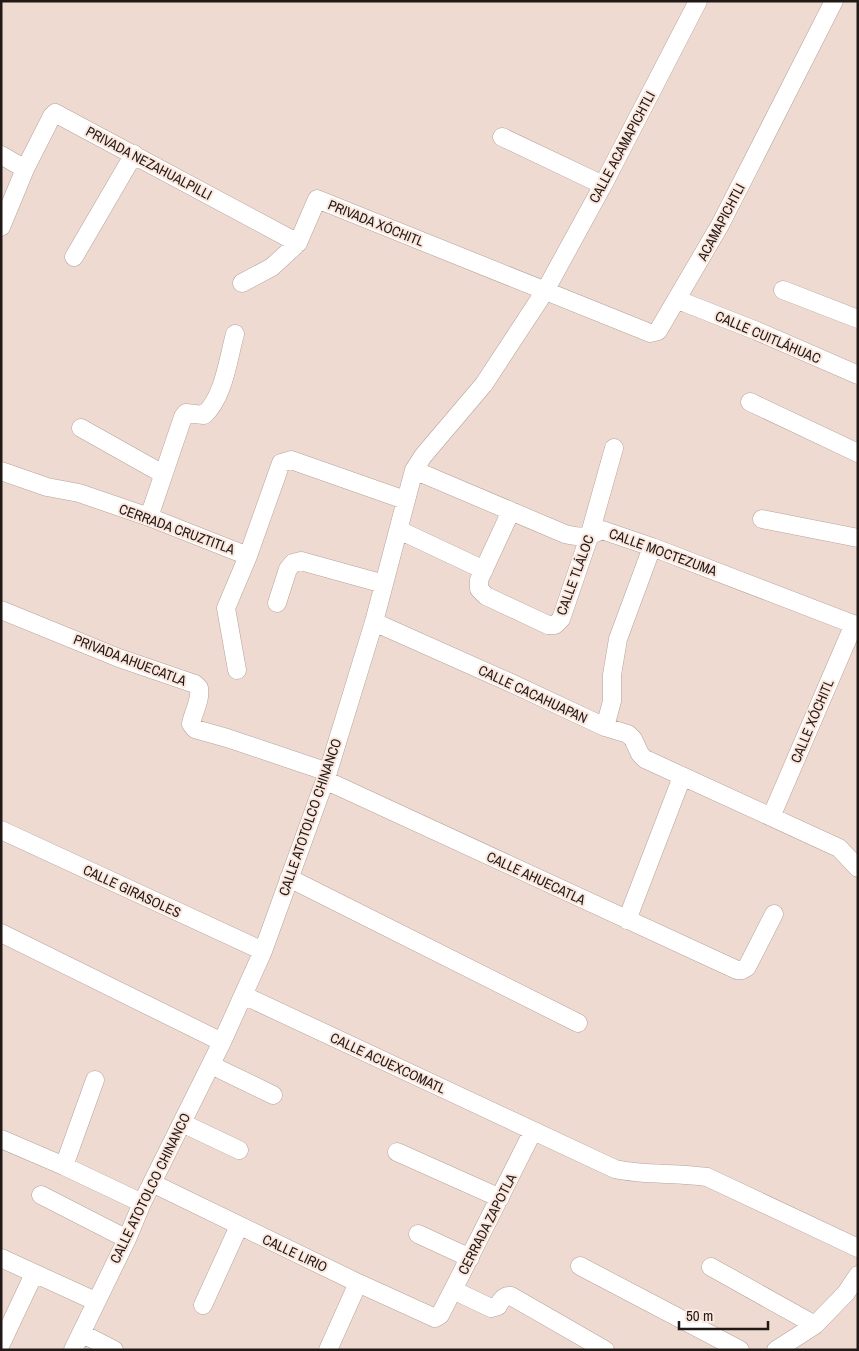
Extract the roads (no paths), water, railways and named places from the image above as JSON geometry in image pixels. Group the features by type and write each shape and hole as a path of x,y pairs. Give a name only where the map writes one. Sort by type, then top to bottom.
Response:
{"street":[{"name":"CALLE ACAMAPICHTLI","path":"544,291 603,185 698,1"},
{"name":"ACAMAPICHTLI","path":"544,291 650,333 658,331 678,300 720,225 834,1"},
{"name":"PRIVADA NEZAHUALPILLI","path":"1,227 25,168 55,113 298,243"},
{"path":"502,137 603,185"},
{"path":"74,257 134,154"},
{"path":"1,155 25,168"},
{"name":"PRIVADA XÓCHITL","path":"242,282 272,267 298,243 317,199 544,291"},
{"path":"783,290 858,319"},
{"name":"CALLE ATOTOLCO CHINANCO","path":"72,1350 222,1042 263,951 327,776 374,622 414,470 423,456 484,384 544,291"},
{"name":"CALLE CUITLÁHUAC","path":"678,300 758,331 858,375"},
{"path":"149,518 186,413 204,415 218,397 235,334"},
{"path":"750,402 858,454"},
{"path":"81,428 163,474"},
{"name":"CALLE TLÁLOC","path":"511,511 479,580 479,589 486,596 548,624 555,625 561,619 589,537 614,448"},
{"name":"CERRADA CRUZTITLA","path":"1,471 47,487 79,493 248,556 282,463 291,460 405,500"},
{"name":"CALLE MOCTEZUMA","path":"414,470 565,534 589,537 602,530 652,547 856,625"},
{"path":"762,519 858,538"},
{"path":"399,530 484,570"},
{"path":"605,728 612,701 612,675 618,639 652,547"},
{"path":"237,670 226,608 248,556"},
{"path":"277,603 288,569 293,563 301,561 384,584"},
{"name":"PRIVADA AHUECATLA","path":"1,610 119,658 195,684 200,688 200,694 192,718 192,724 195,728 228,738 327,776"},
{"name":"CALLE CACAHUAPAN","path":"374,622 511,683 605,728 628,734 645,759 682,777"},
{"name":"CALLE XÓCHITL","path":"771,817 856,625"},
{"name":"CALLE AHUECATLA","path":"327,776 627,920 737,970 747,967 774,914"},
{"path":"627,920 682,777 839,848 858,868"},
{"name":"CALLE GIRASOLES","path":"1,830 263,951"},
{"path":"289,878 578,1023"},
{"path":"1,933 222,1042"},
{"name":"CALLE ACUEXCOMATL","path":"243,995 615,1169 633,1173 685,1173 707,1177 858,1248"},
{"path":"210,1065 273,1096"},
{"path":"64,1166 95,1080"},
{"path":"182,1123 239,1150"},
{"name":"CERRADA ZAPOTLA","path":"440,1315 533,1131"},
{"path":"1,1139 142,1203"},
{"path":"397,1152 500,1198"},
{"name":"CALLE LIRIO","path":"152,1183 238,1226 431,1317 435,1318 440,1315"},
{"path":"41,1195 127,1239"},
{"path":"203,1305 238,1226"},
{"path":"418,1234 470,1258"},
{"path":"1,1258 95,1301"},
{"path":"580,1266 740,1350"},
{"path":"711,1267 815,1325"},
{"path":"2,1340 34,1274"},
{"path":"784,1348 815,1325 846,1293 858,1275"},
{"path":"328,1350 358,1283"},
{"path":"454,1290 491,1308 498,1306 503,1297 511,1296 605,1350"},
{"path":"81,1333 114,1350"}]}
